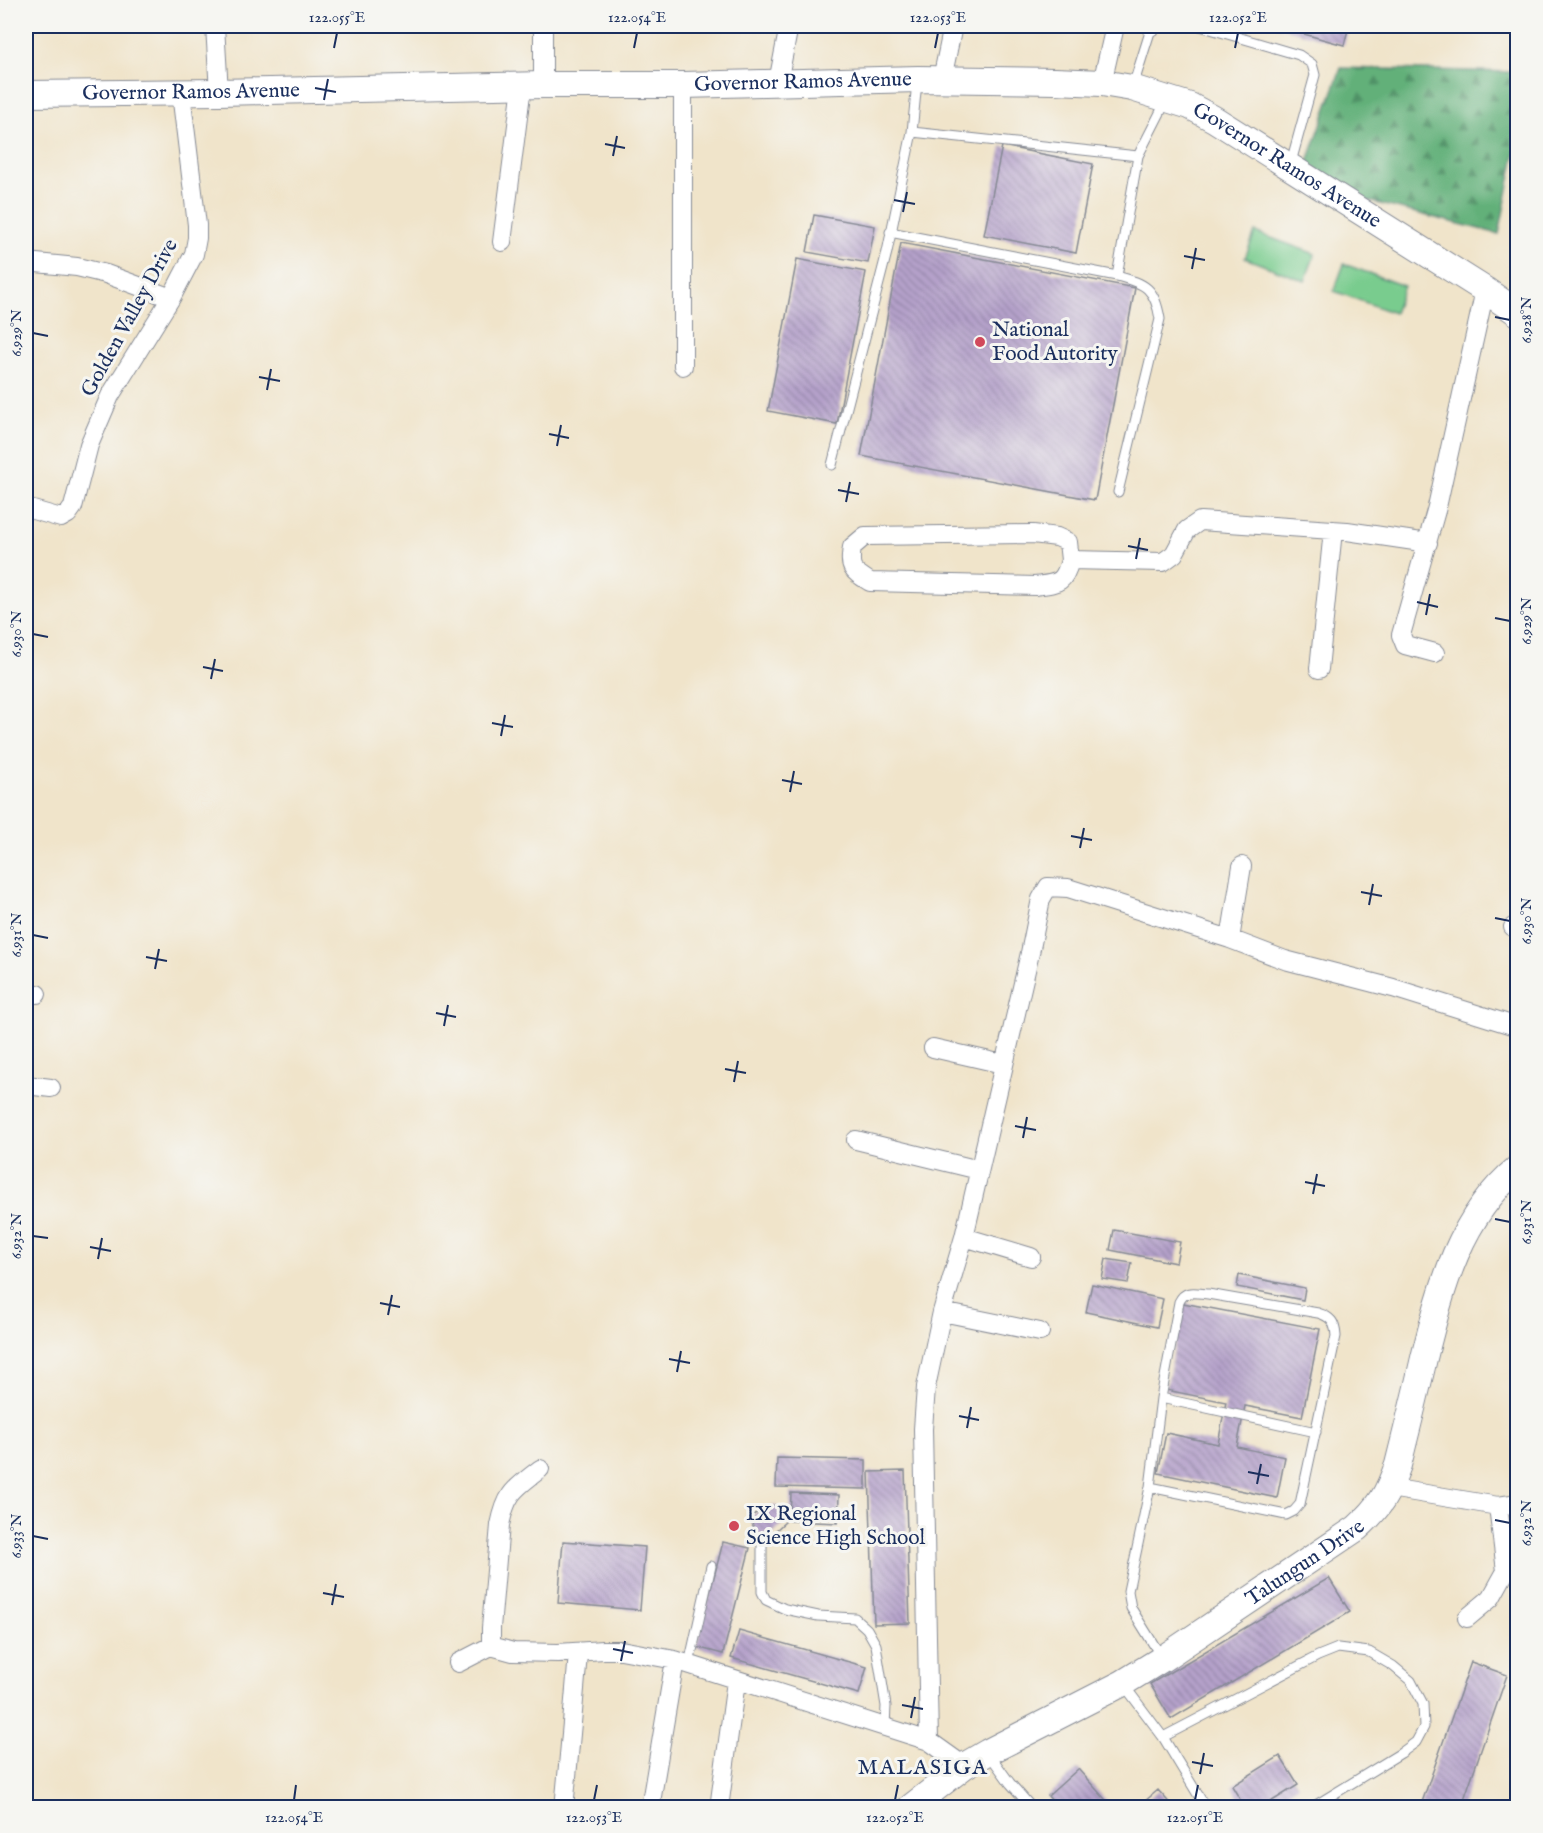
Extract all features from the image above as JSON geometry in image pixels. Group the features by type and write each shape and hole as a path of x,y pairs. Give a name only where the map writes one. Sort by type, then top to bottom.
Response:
{"main road":[{"name":"Governor Ramos Avenue","path":"26,94 532,85 683,85 930,79 1101,83 1132,88 1167,98 1190,106 1214,119 1518,313"},
{"name":"Talungun Drive","path":"910,1808 964,1766 1123,1683 1162,1659 1357,1528 1377,1510 1390,1488 1398,1465 1439,1296 1458,1245 1486,1199 1518,1168"}],"street":[{"path":"215,26 219,92"},
{"path":"502,242 543,26"},
{"path":"778,82 789,26"},
{"path":"930,79 953,26"},
{"path":"1101,83 1114,26"},
{"path":"683,85 684,366"},
{"name":"Golden Valley Drive","path":"26,508 61,518 73,507 89,445 110,396 171,298 194,254 197,238 181,93"},
{"path":"26,261 77,267 106,274 171,298"},
{"path":"1435,653 1405,645 1401,635 1428,543 1485,290"},
{"path":"1070,560 1163,562 1174,554 1187,530 1200,521 1333,530 1428,543"},
{"path":"1318,669 1333,530"},
{"path":"1033,534 1057,537 1068,542 1070,560 1067,573 1057,583 1035,586 870,582 856,573 850,563 852,547 865,536 1033,534"},
{"path":"1230,939 1242,866"},
{"path":"929,1742 923,1429 926,1387 942,1312 964,1237 1041,899 1048,887 1068,888 1230,939 1285,960 1393,988 1518,1028"},
{"path":"933,1048 1003,1064"},
{"path":"26,1085 51,1088"},
{"path":"856,1140 979,1170"},
{"path":"964,1237 1031,1257"},
{"path":"942,1312 1040,1332"},
{"path":"491,1646 490,1628 503,1509 510,1494 540,1468"},
{"path":"1390,1488 1498,1506 1518,1503"},
{"path":"1467,1618 1491,1598 1506,1571 1498,1506"},
{"path":"458,1663 491,1646 513,1652 578,1653 593,1650 621,1650 682,1662 929,1742 964,1766"},
{"path":"564,1808 578,1653"},
{"path":"650,1808 682,1662"},
{"path":"719,1808 736,1681"}],"lane":[{"path":"1132,88 1150,32 1161,26"},
{"path":"1200,26 1299,55 1312,64 1315,75 1290,167"},
{"path":"832,465 891,232 912,132 930,79"},
{"path":"1117,276 1138,156 1167,98"},
{"path":"912,132 1138,156"},
{"path":"891,232 1117,276 1136,281 1151,291 1157,300 1160,319 1118,492"},
{"path":"1150,1487 1286,1515 1294,1511 1300,1504 1336,1336 1335,1325 1329,1316 1318,1312 1190,1292 1179,1302 1161,1398 1150,1487 1128,1591 1131,1608 1162,1659"},
{"path":"1161,1398 1316,1432"},
{"path":"762,1537 762,1592 766,1600 785,1609 818,1616 855,1618 867,1629 876,1645 886,1706 885,1726"},
{"path":"682,1662 711,1566"},
{"path":"1163,1737 1318,1656 1338,1648 1369,1652 1393,1666 1412,1681 1423,1704 1424,1727 1416,1742 1401,1753 1311,1808"},
{"path":"1123,1683 1163,1737 1206,1808"},
{"path":"988,1752 1010,1783 1032,1808"}],"green space":[{"path":"1341,68 1517,72 1517,145 1499,234 1361,199 1307,164"},
{"path":"1255,232 1315,254 1305,281 1245,258"},
{"path":"1344,264 1404,286 1394,313 1334,291"}],"building":[{"path":"1275,26 1349,26 1344,45"},
{"path":"1002,146 1093,164 1076,253 984,235"},
{"path":"814,215 875,226 868,263 807,252"},
{"path":"901,243 1135,288 1095,500 861,456"},
{"path":"797,259 866,272 837,424 768,411"},
{"path":"1114,1230 1180,1242 1176,1263 1110,1250"},
{"path":"1106,1259 1132,1263 1128,1283 1102,1279"},
{"path":"1239,1275 1305,1288 1303,1300 1237,1287"},
{"path":"1092,1284 1163,1299 1157,1327 1086,1312"},
{"path":"1183,1303 1320,1329 1302,1417 1245,1406 1237,1447 1285,1457 1277,1498 1158,1473 1166,1433 1218,1444 1226,1402 1166,1390"},
{"path":"777,1458 866,1460 866,1489 776,1487"},
{"path":"905,1471 910,1623 874,1624 869,1472"},
{"path":"791,1493 839,1495 838,1523 790,1521"},
{"path":"775,1505 786,1521 774,1532 756,1536 750,1516"},
{"path":"563,1541 645,1547 640,1610 558,1603"},
{"path":"723,1542 750,1548 723,1654 696,1647"},
{"path":"1329,1578 1350,1612 1171,1719 1150,1684"},
{"path":"739,1631 867,1667 859,1694 731,1658"},
{"path":"1471,1662 1507,1675 1461,1808 1420,1808"},
{"path":"1280,1756 1298,1785 1261,1808 1245,1808 1232,1786"},
{"path":"1078,1769 1113,1808 1058,1808 1048,1796"},
{"path":"1158,1790 1174,1808 1137,1808"}],"place":[{"name":"National Food Autority","path":"980,342"},
{"name":"IX Regional Science High School","path":"734,1526"}],"district":[{"name":"MALASIGA","path":"923,1768"}]}
